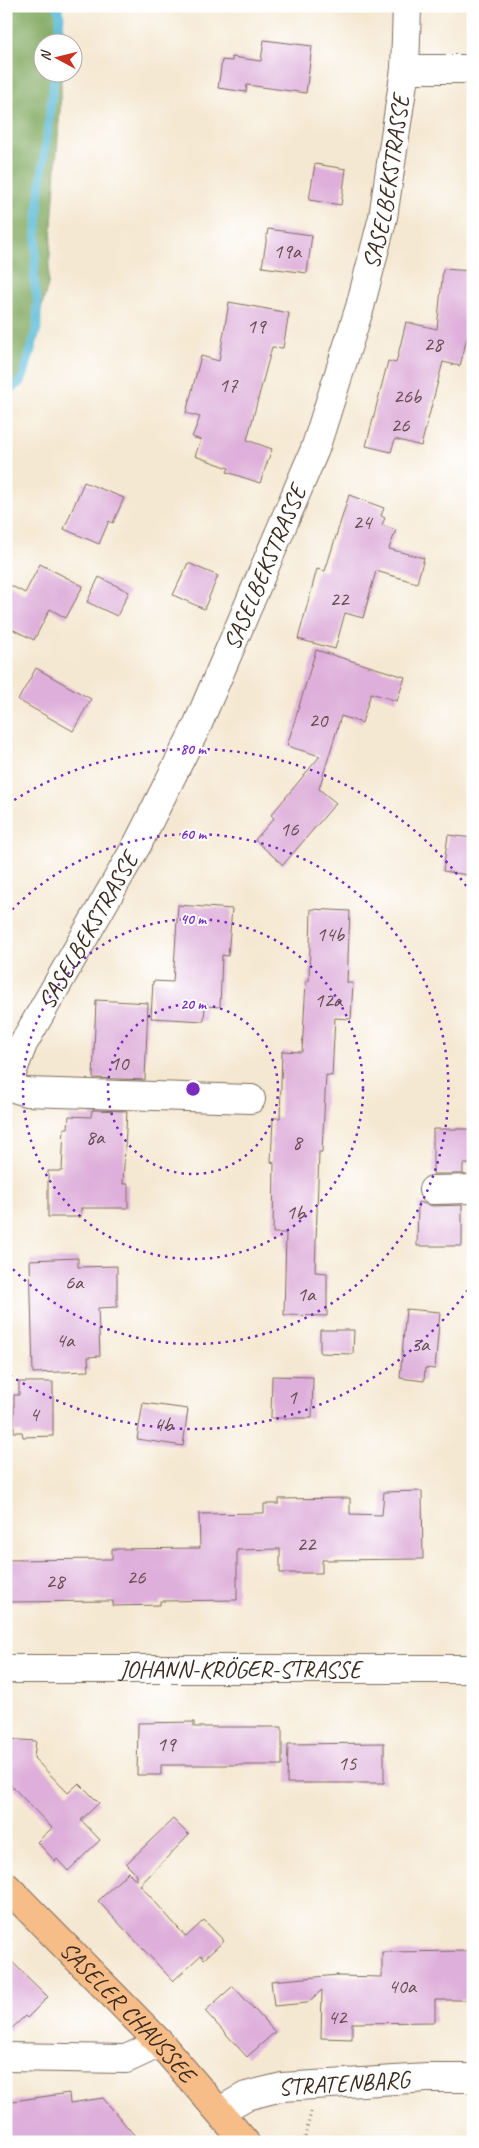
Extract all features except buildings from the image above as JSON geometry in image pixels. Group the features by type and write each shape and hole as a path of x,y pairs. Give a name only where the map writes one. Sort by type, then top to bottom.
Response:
{"main road":[{"name":"SASELER CHAUSSEE","path":"6,1886 160,2043 245,2142"}],"street":[{"name":"SASELBEKSTRASSE","path":"6,1087 23,1044 137,845 197,726 315,449 360,307 383,217 404,69 407,6"},
{"path":"404,69 473,69"},
{"path":"6,1087 26,1092 251,1099"},
{"path":"434,1190 473,1189"},
{"name":"JOHANN-KRÖGER-STRASSE","path":"6,1669 473,1668"},
{"path":"6,2057 126,2059 160,2043"},
{"name":"STRATENBARG","path":"220,2111 246,2096 282,2087 427,2078 473,2078"}],"green space":[{"path":"6,6 57,6 60,16 60,32 32,32 32,82 61,82 48,284 24,374 20,382 6,393"}],"waterway":[{"path":"57,6 60,16 59,32"},
{"path":"6,393 20,382 24,374 37,328 37,299 34,281 39,198 54,82"}]}
